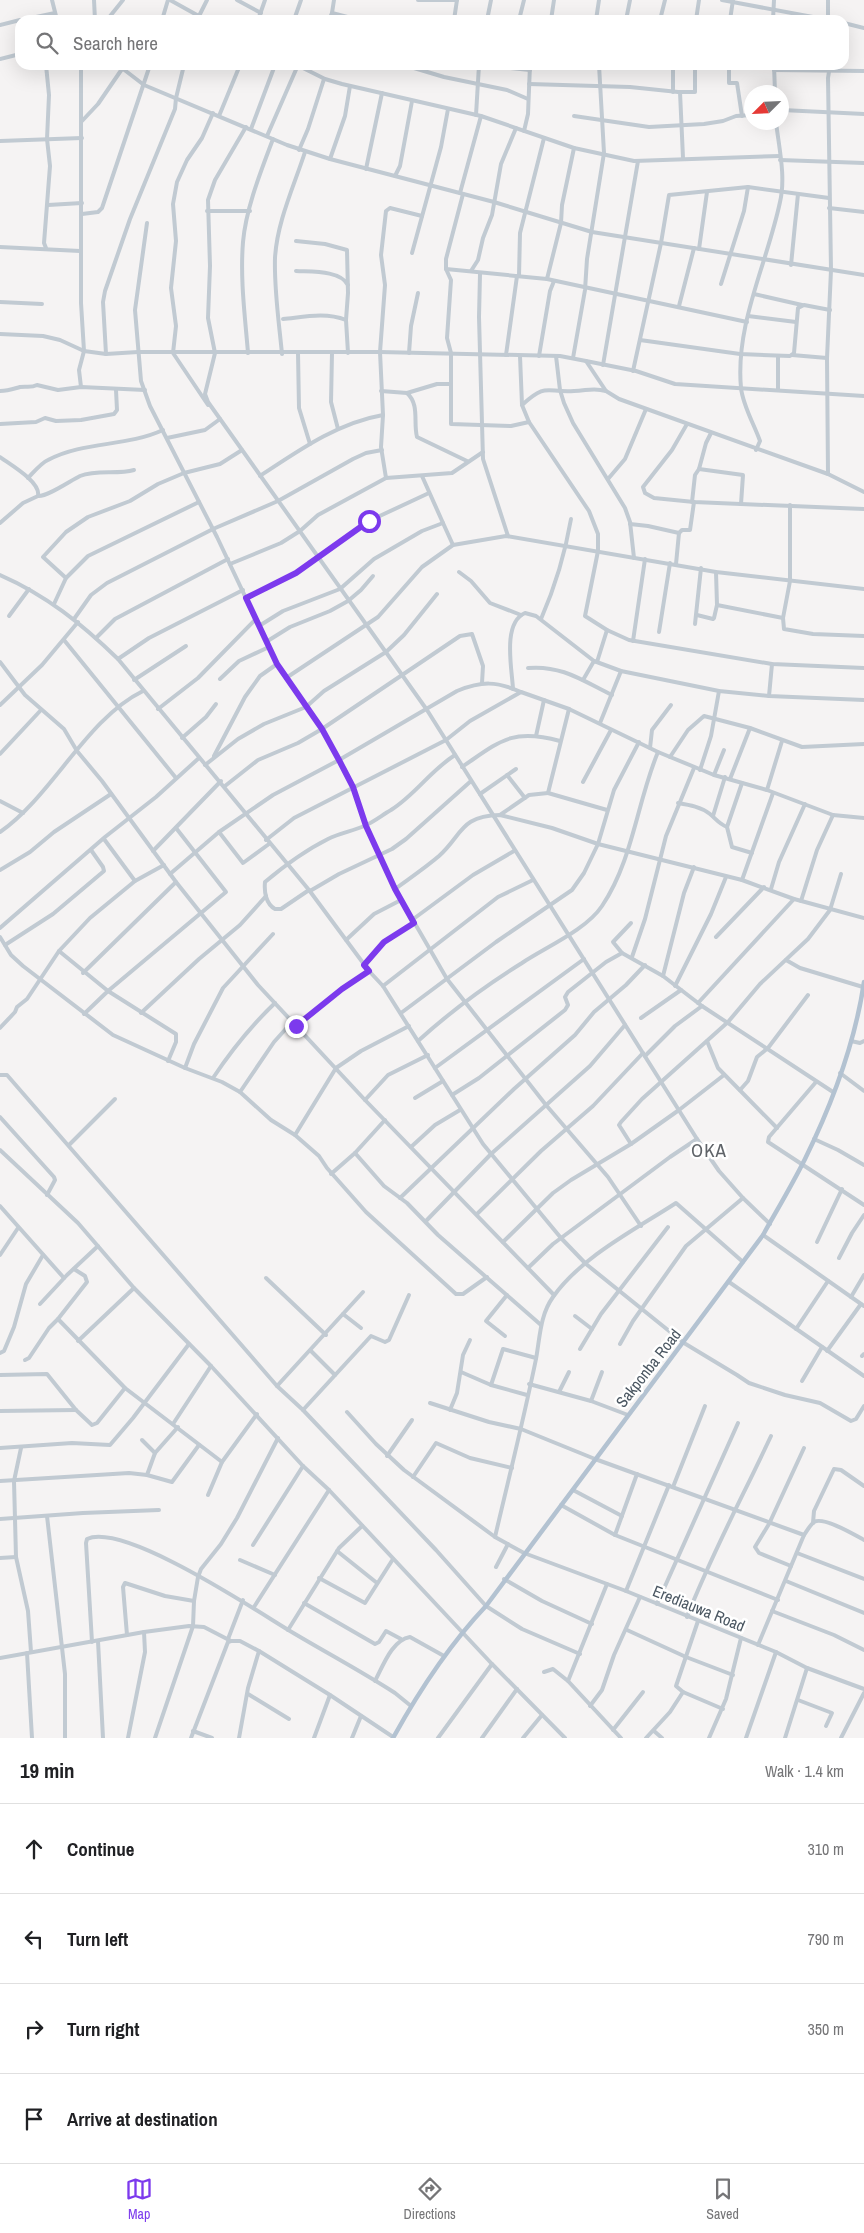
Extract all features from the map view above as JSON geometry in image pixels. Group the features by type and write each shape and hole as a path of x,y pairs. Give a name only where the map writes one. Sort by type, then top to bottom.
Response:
{"main road":[{"name":"Sakponba Road","path":"393,1738 411,1706 444,1656 486,1606 504,1579 764,1235 802,1165 833,1092 862,1004 864,982"}],"street":[{"path":"46,15 56,13 52,0"},
{"path":"94,0 95,15"},
{"path":"111,15 123,0"},
{"path":"164,15 169,0 192,15"},
{"path":"199,15 207,0"},
{"path":"237,0 261,13 265,0"},
{"path":"296,15 301,0"},
{"path":"334,0 332,13 340,15"},
{"path":"418,0 457,0 455,15"},
{"path":"488,15 491,0"},
{"path":"520,15 524,0"},
{"path":"552,15 554,0"},
{"path":"597,15 599,0"},
{"path":"627,15 630,0"},
{"path":"661,15 665,0"},
{"path":"697,15 699,0"},
{"path":"722,0 802,15"},
{"path":"774,0 774,15"},
{"path":"828,0 829,15"},
{"path":"731,15 733,1"},
{"path":"0,25 15,21"},
{"path":"849,24 864,28"},
{"path":"0,59 15,55"},
{"path":"849,69 864,71"},
{"path":"46,70 49,95 47,139 50,166 44,243 46,248"},
{"path":"81,70 82,214 80,251 84,351 79,370 81,387"},
{"path":"82,121 98,104 121,70"},
{"path":"123,70 144,85 246,126 299,150 330,160 494,202 592,232 764,261 864,275"},
{"path":"82,214 98,212 102,208 148,70"},
{"path":"106,354 103,302 105,290 130,219 175,109 183,70"},
{"path":"219,116 238,70"},
{"path":"251,129 273,70"},
{"path":"267,136 295,70"},
{"path":"307,70 324,79 350,86 478,115 574,148 638,160 780,158 864,163"},
{"path":"420,70 507,90 528,99"},
{"path":"479,70 478,115 462,194 449,242 446,269 451,280 447,338 451,353 451,424 511,426 529,422"},
{"path":"524,131 528,114 530,70"},
{"path":"573,358 604,153 604,120 599,70"},
{"path":"673,70 673,92"},
{"path":"529,84 630,87 673,92 694,92 695,70"},
{"path":"574,116 649,127 683,126 723,121 742,116 737,83 729,83 729,70"},
{"path":"774,70 775,85"},
{"path":"828,474 827,358 831,270 829,208 830,70"},
{"path":"299,150 308,129 324,79"},
{"path":"330,160 345,116 350,86"},
{"path":"680,92 683,158"},
{"path":"366,169 382,93"},
{"path":"395,176 400,166 412,101"},
{"path":"412,253 441,147 448,109"},
{"path":"789,110 864,114"},
{"path":"213,113 202,138 180,173 173,204 176,241 171,288 176,326 173,353 202,397 220,419 427,710 480,794 491,815 567,935 593,972 697,1140 719,1171 770,1224"},
{"path":"212,408 206,394 215,353 208,318 210,266 208,211 210,192 246,126"},
{"path":"472,271 478,260 494,202 501,164 516,128"},
{"path":"756,450 760,441 742,399 740,354 746,322 781,201 777,130"},
{"path":"0,141 82,138"},
{"path":"506,355 521,266 519,245 525,212 544,138"},
{"path":"248,354 242,268 243,242 260,172 273,139"},
{"path":"547,279 561,223 562,205 574,148"},
{"path":"282,354 275,258 277,240 305,152"},
{"path":"603,365 638,160"},
{"path":"633,371 661,243 669,195 748,187 829,198"},
{"path":"721,284 744,211 748,187"},
{"path":"679,306 697,249 707,192"},
{"path":"792,265 798,194"},
{"path":"48,205 82,203"},
{"path":"386,478 382,450 383,415 380,352 385,285 381,255 386,211 390,208 422,216"},
{"path":"829,208 864,212"},
{"path":"208,211 250,211"},
{"path":"147,223 135,310 141,380 150,406 168,438 228,559 266,642 277,664 322,729 339,760 353,787 366,826 395,889 447,979 525,1079 596,1164 641,1226"},
{"path":"296,241 326,244 347,250 346,320 348,352"},
{"path":"0,247 80,251"},
{"path":"446,269 472,271 480,274 547,279 746,322"},
{"path":"296,271 328,274 341,278 348,285"},
{"path":"480,274 483,459 508,536"},
{"path":"539,356 550,291 554,281"},
{"path":"409,352 411,326 418,293"},
{"path":"754,294 830,310"},
{"path":"0,302 42,304"},
{"path":"792,355 797,312 802,304"},
{"path":"283,319 317,315 333,316 346,320"},
{"path":"748,316 796,322"},
{"path":"0,334 43,336 60,340 84,351 106,354 138,352 248,354 409,352 556,356 586,360 633,371 675,384 741,386 864,396"},
{"path":"640,340 740,354 827,358"},
{"path":"298,353 299,408 310,444"},
{"path":"332,353 331,402 338,429"},
{"path":"520,356 522,405 529,422 590,511 598,534 598,552 585,616 607,630 633,641 772,664 864,668"},
{"path":"556,356 560,390 573,423 625,508 630,524 634,558"},
{"path":"778,356 778,389"},
{"path":"586,360 606,391"},
{"path":"381,391 407,393 437,384 450,384"},
{"path":"0,391 20,387 32,388 37,385 58,390 81,387 145,390"},
{"path":"522,405 542,391 576,391 596,388 620,399 756,450 828,474 864,492"},
{"path":"0,424 36,422 45,418 56,421 81,420 114,414 117,410 116,390"},
{"path":"407,393 415,407 417,437 467,461"},
{"path":"608,479 625,459 646,409"},
{"path":"260,476 310,444 338,429 364,418 383,415"},
{"path":"168,438 205,430 220,419"},
{"path":"687,424 672,450 643,487 645,493 654,498 770,506 864,508"},
{"path":"28,478 46,460 69,451 132,440 163,430"},
{"path":"630,524 679,533 682,530 690,530 695,476 711,433"},
{"path":"66,578 43,555 66,532 88,517 130,501 158,484 184,473 220,464 242,450"},
{"path":"0,705 20,688 64,640 91,595 107,583 213,530 278,501 353,458 382,450"},
{"path":"230,564 271,548 300,531 318,515 386,478 452,473 467,461 483,452"},
{"path":"0,457 37,486 38,496"},
{"path":"699,469 742,474 744,476 741,504"},
{"path":"0,523 23,503 38,496 43,497 57,487 87,474 134,470"},
{"path":"422,476 453,545"},
{"path":"246,598 276,584 369,521 429,493"},
{"path":"54,604 66,578 88,556 199,502"},
{"path":"790,505 790,581 783,626 787,630 864,636"},
{"path":"541,619 550,599 566,546 571,519"},
{"path":"259,626 283,611 340,589 374,559 422,531 443,523"},
{"path":"676,564 679,533"},
{"path":"286,678 366,626 383,612 422,567 453,545 508,536 716,572 864,589"},
{"path":"96,638 115,619 228,559"},
{"path":"633,641 645,559"},
{"path":"659,632 670,563"},
{"path":"695,624 701,568"},
{"path":"458,572 471,581 490,603 521,614 531,614 541,619 595,662 621,670 719,691 769,696 864,700"},
{"path":"696,615 714,618 717,604 716,572"},
{"path":"0,574 54,604 96,638 118,659 182,738 221,781 268,842 310,891 364,965 383,986 428,1055 472,1130 511,1180 586,1264 618,1291 643,1308 684,1343 749,1382 820,1403 850,1421 856,1419 864,1406"},
{"path":"266,642 290,627 330,611 348,601 373,576"},
{"path":"9,616 29,589"},
{"path":"118,659 154,635 243,590"},
{"path":"205,765 238,739 264,724 306,707 324,690 386,652 404,635 437,594"},
{"path":"717,604 783,618"},
{"path":"513,689 511,635 513,626 521,614"},
{"path":"158,709 198,678 256,618"},
{"path":"583,680 595,662 607,630"},
{"path":"225,786 258,760 322,729 460,636 472,634 483,666 482,683"},
{"path":"64,640 176,778"},
{"path":"134,680 186,646"},
{"path":"220,678 233,665 269,647"},
{"path":"0,663 41,710 64,729 78,751 152,851 275,1003 365,1100 554,1295"},
{"path":"212,758 260,676 277,664"},
{"path":"769,696 772,664"},
{"path":"528,668 553,668 583,680 612,695"},
{"path":"600,723 621,670"},
{"path":"170,874 220,832 273,795 427,710 456,691 477,683 503,684 569,709 658,752 714,775 773,792 834,815 864,818"},
{"path":"0,832 23,813 104,720 143,691"},
{"path":"700,770 715,719 719,691"},
{"path":"220,832 243,863 248,861 294,818 446,740 470,721 521,692"},
{"path":"536,736 544,700"},
{"path":"182,738 206,717 216,704"},
{"path":"650,748 652,730 671,705"},
{"path":"548,793 569,709"},
{"path":"0,754 41,710"},
{"path":"670,757 680,741 700,717 704,716 750,728 802,747 818,748 864,744"},
{"path":"730,779 750,728"},
{"path":"583,782 612,730"},
{"path":"462,767 502,741 517,736 536,736 560,741"},
{"path":"767,790 782,741"},
{"path":"401,1013 496,942 550,907 572,890 584,873 598,844 607,810 619,778 639,742"},
{"path":"714,775 724,750"},
{"path":"418,1041 484,987 567,935 602,907 628,851 648,776 658,752"},
{"path":"455,755 432,772 405,800 366,826 323,841 307,849 265,882 266,896 273,909 278,909 339,874 381,856 406,840 471,781"},
{"path":"0,928 129,820 199,758"},
{"path":"632,957 645,919 666,836 694,768"},
{"path":"480,794 516,769"},
{"path":"507,775 525,798"},
{"path":"712,816 725,777"},
{"path":"152,851 221,781"},
{"path":"742,783 727,827 732,847 752,853"},
{"path":"742,880 773,792"},
{"path":"500,815 525,798 537,793 548,793 607,810"},
{"path":"0,870 30,852 54,832 111,794"},
{"path":"0,801 23,813"},
{"path":"678,803 693,806 727,827"},
{"path":"771,889 779,862 806,804"},
{"path":"395,889 448,847 463,826 491,815 500,815 552,828 598,844 742,880 794,899 864,918"},
{"path":"801,901 817,850 834,815"},
{"path":"84,1014 108,991 226,892 176,828"},
{"path":"104,839 135,881"},
{"path":"6,945 53,914 104,871 104,867 91,850"},
{"path":"364,965 384,942 413,922 472,874 514,851"},
{"path":"0,1028 15,1012 17,1007 27,999 59,951 90,918 135,881 164,865"},
{"path":"663,976 684,893 694,867"},
{"path":"631,1144 619,1125 642,1099 728,1022 760,984 808,939 830,910 841,874"},
{"path":"675,986 711,914 726,877"},
{"path":"383,986 498,897 533,880"},
{"path":"83,973 176,882"},
{"path":"716,938 764,887"},
{"path":"141,1013 199,959 240,925 266,896"},
{"path":"477,1214 511,1180 593,1106 644,1054 700,1004 794,899"},
{"path":"346,940 374,914 401,900"},
{"path":"631,924 613,942 622,953 663,976 700,1004 833,1092"},
{"path":"185,1068 194,1044 223,988 273,934"},
{"path":"0,937 11,955 39,979 113,1035 185,1068 213,1078 240,1092 271,1120 295,1135 320,1156 331,1174 366,1212 456,1294 463,1294 487,1277"},
{"path":"59,951 83,973 108,991 176,1034 176,1042 168,1060"},
{"path":"452,1095 479,1078 565,1010 568,1005 565,999 566,994 593,972 622,953"},
{"path":"435,1068 584,959"},
{"path":"786,960 800,968 863,987"},
{"path":"400,1198 525,1079 575,1035 594,1012 645,965"},
{"path":"296,1026 342,989 369,971"},
{"path":"641,1018 681,990"},
{"path":"740,1090 748,1081 757,1057 768,1048 808,994"},
{"path":"213,1078 229,1053 254,1023 275,1003"},
{"path":"240,1092 274,1042 292,1022"},
{"path":"426,1221 491,1154 590,1066 625,1025"},
{"path":"295,1135 336,1068 361,1051 409,1026"},
{"path":"707,1041 716,1064 724,1075 777,1128"},
{"path":"851,1041 863,1044"},
{"path":"365,1100 388,1075 428,1055"},
{"path":"840,1074 864,1091"},
{"path":"0,1075 7,1075 277,1386 303,1410 436,1550 486,1606 522,1629 580,1654"},
{"path":"503,1242 571,1180 631,1144 724,1075"},
{"path":"415,1098 443,1081"},
{"path":"816,1082 769,1137 768,1142 864,1205"},
{"path":"69,1145 115,1099"},
{"path":"411,1147 435,1125 460,1110"},
{"path":"0,1117 54,1178 55,1180 47,1195"},
{"path":"331,1174 355,1153 385,1120"},
{"path":"814,1139 838,1150 864,1166"},
{"path":"528,1268 561,1238 670,1157 697,1140"},
{"path":"0,1150 78,1223 134,1288 257,1414 303,1466 564,1738"},
{"path":"355,1153 384,1186 426,1221 438,1235 541,1325"},
{"path":"817,1242 842,1189"},
{"path":"620,1344 633,1321 686,1246 743,1198"},
{"path":"495,1536 536,1358 541,1325 554,1295 586,1264 676,1203 743,1262"},
{"path":"0,1206 43,1258 64,1278"},
{"path":"839,1258 864,1215"},
{"path":"580,1349 618,1291 668,1227"},
{"path":"0,1255 18,1228"},
{"path":"764,1235 862,1305 827,1351"},
{"path":"40,1304 98,1246"},
{"path":"0,1353 4,1351 14,1327 26,1284 43,1258"},
{"path":"25,1360 30,1358 49,1328 87,1282 85,1276 74,1269"},
{"path":"851,1297 864,1275"},
{"path":"266,1278 326,1335"},
{"path":"796,1330 828,1281"},
{"path":"729,1282 864,1376"},
{"path":"78,1341 134,1288"},
{"path":"277,1386 326,1335 363,1292"},
{"path":"303,1410 371,1336 385,1342 389,1340 409,1295"},
{"path":"505,1336 486,1321 507,1295"},
{"path":"343,1314 361,1328"},
{"path":"575,1316 592,1330"},
{"path":"58,1319 143,1404 150,1406 222,1462"},
{"path":"450,1410 457,1393 466,1347 470,1340"},
{"path":"0,1448 72,1443 110,1445 189,1344"},
{"path":"802,1381 822,1348"},
{"path":"491,1385 503,1350 536,1358"},
{"path":"311,1351 335,1376"},
{"path":"173,1424 211,1366"},
{"path":"460,1372 491,1385 527,1395"},
{"path":"559,1392 569,1372"},
{"path":"591,1401 602,1372"},
{"path":"0,1375 47,1374 89,1424 95,1425 125,1388"},
{"path":"529,1384 591,1401 628,1415"},
{"path":"430,1403 520,1429 769,1524 804,1535"},
{"path":"626,1591 643,1546 706,1406"},
{"path":"0,1411 76,1410"},
{"name":"Erediauwa Road","path":"347,1412 387,1456 413,1477 495,1536 524,1553 626,1591 776,1652 807,1668 864,1689"},
{"path":"208,1495 222,1462 257,1414"},
{"path":"387,1456 412,1420"},
{"path":"657,1604 676,1559 706,1499 738,1423"},
{"path":"147,1475 156,1453 178,1427"},
{"path":"687,1617 705,1571 737,1511 771,1436"},
{"path":"155,1738 193,1626 194,1601 198,1577 237,1518 278,1438"},
{"path":"142,1440 156,1453"},
{"path":"413,1477 436,1443 470,1458 512,1468"},
{"path":"0,1481 129,1473 147,1475 172,1482 199,1445"},
{"path":"20,1448 14,1481 16,1557 28,1611 32,1738"},
{"path":"791,1566 756,1550 755,1547 769,1524 804,1448"},
{"path":"253,1545 303,1466"},
{"path":"813,1523 814,1511 834,1469 841,1470 864,1486"},
{"path":"614,1535 638,1474"},
{"path":"254,1607 328,1490"},
{"path":"573,1490 622,1516"},
{"path":"561,1505 614,1535 778,1600"},
{"path":"0,1519 159,1510"},
{"path":"46,1516 65,1674 65,1738"},
{"path":"758,1645 804,1535 813,1523 820,1520 863,1537"},
{"path":"288,1630 337,1551 362,1526"},
{"path":"92,1642 87,1539 110,1537 173,1562 244,1600 288,1630 375,1681 411,1706"},
{"path":"496,1567 508,1544"},
{"path":"337,1551 377,1583"},
{"path":"797,1553 864,1579"},
{"path":"0,1558 16,1557"},
{"path":"319,1578 365,1603 393,1559"},
{"path":"240,1560 275,1575"},
{"path":"504,1579 550,1605 592,1624"},
{"path":"786,1581 864,1613"},
{"path":"127,1635 123,1588 125,1583 165,1596 194,1601"},
{"path":"568,1681 607,1584"},
{"path":"590,1706 602,1690 614,1656 640,1597"},
{"path":"191,1738 244,1600"},
{"path":"304,1603 375,1644 379,1642 386,1631 401,1639"},
{"path":"772,1612 864,1650"},
{"path":"698,1621 676,1686 683,1692 723,1708"},
{"path":"0,1658 144,1632 193,1626 204,1627 229,1640 240,1642 259,1651 330,1695 393,1738"},
{"path":"627,1630 686,1657 733,1675"},
{"path":"128,1738 145,1652 144,1632"},
{"path":"375,1681 401,1639 410,1637 444,1656"},
{"path":"709,1738 723,1708 741,1638"},
{"path":"98,1640 103,1738"},
{"path":"239,1738 259,1651"},
{"path":"746,1738 776,1652"},
{"path":"438,1738 492,1664"},
{"path":"786,1738 807,1668"},
{"path":"544,1672 553,1669 568,1681 621,1738"},
{"path":"482,1738 517,1689"},
{"path":"613,1730 644,1692"},
{"path":"646,1738 654,1731 683,1692"},
{"path":"841,1738 864,1693"},
{"path":"314,1738 330,1695"},
{"path":"247,1697 252,1697 289,1718"},
{"path":"798,1700 832,1713 826,1726"},
{"path":"523,1738 542,1715"},
{"path":"352,1738 362,1716"},
{"path":"194,1730 212,1738"},
{"path":"654,1731 662,1738"}],"district":[{"name":"OKA","path":"709,1150"}],"route":[{"path":"296,1026 342,989 369,971 364,965 384,942 414,923 395,889 366,826 353,787 322,729 277,664 246,598 296,573 369,521"}]}
